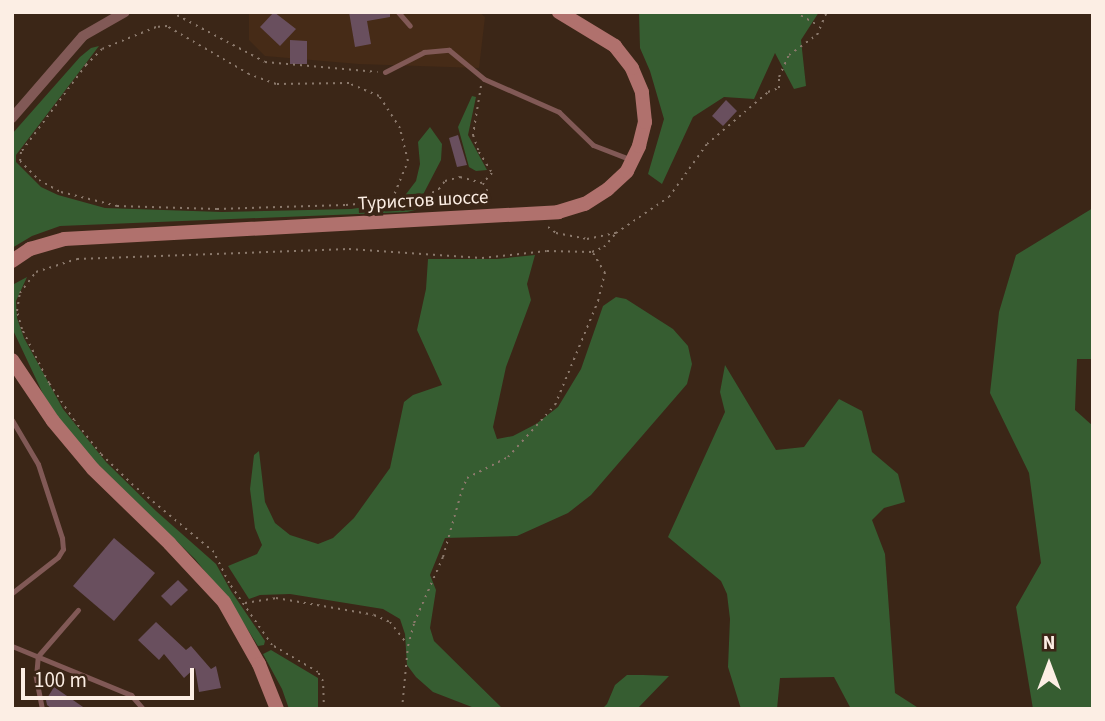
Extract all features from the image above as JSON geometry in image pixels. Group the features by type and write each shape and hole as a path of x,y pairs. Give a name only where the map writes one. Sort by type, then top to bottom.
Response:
{"main road":[{"name":"Туристов шоссе","path":"14,258 30,249 64,239 558,212 585,204 608,189 627,170 645,122 642,92 632,68 615,46 559,12"},
{"path":"12,360 53,421 93,469 180,554 224,602 259,664 277,709"}],"street":[{"path":"12,118 83,36 125,12"}],"lane":[{"path":"398,12 410,26"},
{"path":"384,72 424,52 449,50 484,79 559,112 593,145 632,160"},
{"path":"12,420 38,464 63,549 58,557 12,593"},
{"path":"42,709 36,677 38,656 78,610"},
{"path":"12,646 131,695 142,709"}],"path":[{"path":"171,12 265,62 384,72"},
{"path":"795,12 820,27"},
{"path":"324,709 323,681 318,672 272,645 229,583 214,552 133,485 101,454 54,391 22,328 17,311 20,293 36,272 77,258 349,249 482,258 547,251 592,252 604,247 616,233 669,197 707,144 768,92 779,88 779,77 789,55 817,35 827,12"},
{"path":"392,200 408,161 400,128 379,96 349,83 276,84 249,74 167,26 156,27 102,49 86,65 21,152 20,161 39,180 61,192 117,206 262,208 392,200 426,196 451,178 473,178 483,183 489,194"},
{"path":"478,92 473,135 478,152 492,173 483,183"},
{"path":"548,227 556,233 587,239 616,233"},
{"path":"402,709 408,646 420,605 443,558 467,478 508,457 555,405 598,302 605,272 592,252"},
{"path":"244,604 276,598 374,615 390,622 408,646"}],"shaded area":[{"path":"249,12 479,12 485,17 479,68 358,64 265,56 249,40"}],"green space":[{"path":"639,12 819,12 801,40 806,86 794,89 775,53 754,99 724,97 693,117 662,184 648,174 664,119 650,71 640,48"},
{"path":"99,46 16,155 16,162 41,187 58,195 105,208 222,212 351,209 400,202 416,181 420,164 418,142 430,127 442,144 441,160 415,210 407,212 60,226 32,236 12,248 12,134 80,57 91,48"},
{"path":"472,96 476,97 468,135 487,170 476,171 469,167 458,127"},
{"path":"1093,208 1093,359 1077,359 1075,410 1093,426 1093,709 1033,709 1016,607 1041,563 1029,473 990,393 999,312 1016,255"},
{"path":"535,255 527,284 531,300 506,367 493,427 497,439 513,436 536,424 558,407 581,369 603,306 616,297 626,299 673,329 688,346 692,364 687,384 591,495 568,513 517,536 445,538 430,575 436,590 430,628 434,641 503,709 477,709 433,692 416,677 407,665 405,634 400,619 383,609 290,594 260,595 249,599 228,566 257,554 262,545 255,528 250,489 254,455 259,451 265,502 275,523 290,535 318,544 333,538 354,518 390,468 404,402 413,395 442,385 417,330 426,289 428,259 497,259"},
{"path":"27,277 16,301 17,318 24,338 63,409 106,462 216,564 265,641 264,645 258,646 232,605 195,559 74,441 44,396 12,328 12,290 14,284"},
{"path":"725,365 776,450 804,447 839,399 862,411 872,452 898,474 905,502 884,508 872,520 885,554 895,693 920,709 851,709 834,677 780,678 777,709 741,709 728,667 730,619 727,594 721,581 668,537 725,412 720,392"},
{"path":"271,650 318,678 318,709 289,709 282,689 263,654"},
{"path":"627,675 669,676 637,709 602,709 615,685"}],"building":[{"path":"274,12 296,29 280,46 260,27"},
{"path":"349,12 390,12 390,17 367,21 371,44 355,47"},
{"path":"290,40 307,41 307,64 290,64"},
{"path":"726,100 737,111 723,126 712,116"},
{"path":"458,135 467,165 457,167 449,138"},
{"path":"114,538 155,573 114,621 73,586"},
{"path":"178,580 188,590 171,606 161,596"},
{"path":"156,622 186,650 191,646 211,669 216,666 221,688 199,692 195,668 184,678 164,654 159,660 138,640"},
{"path":"54,687 86,709 52,709 46,700"}]}
